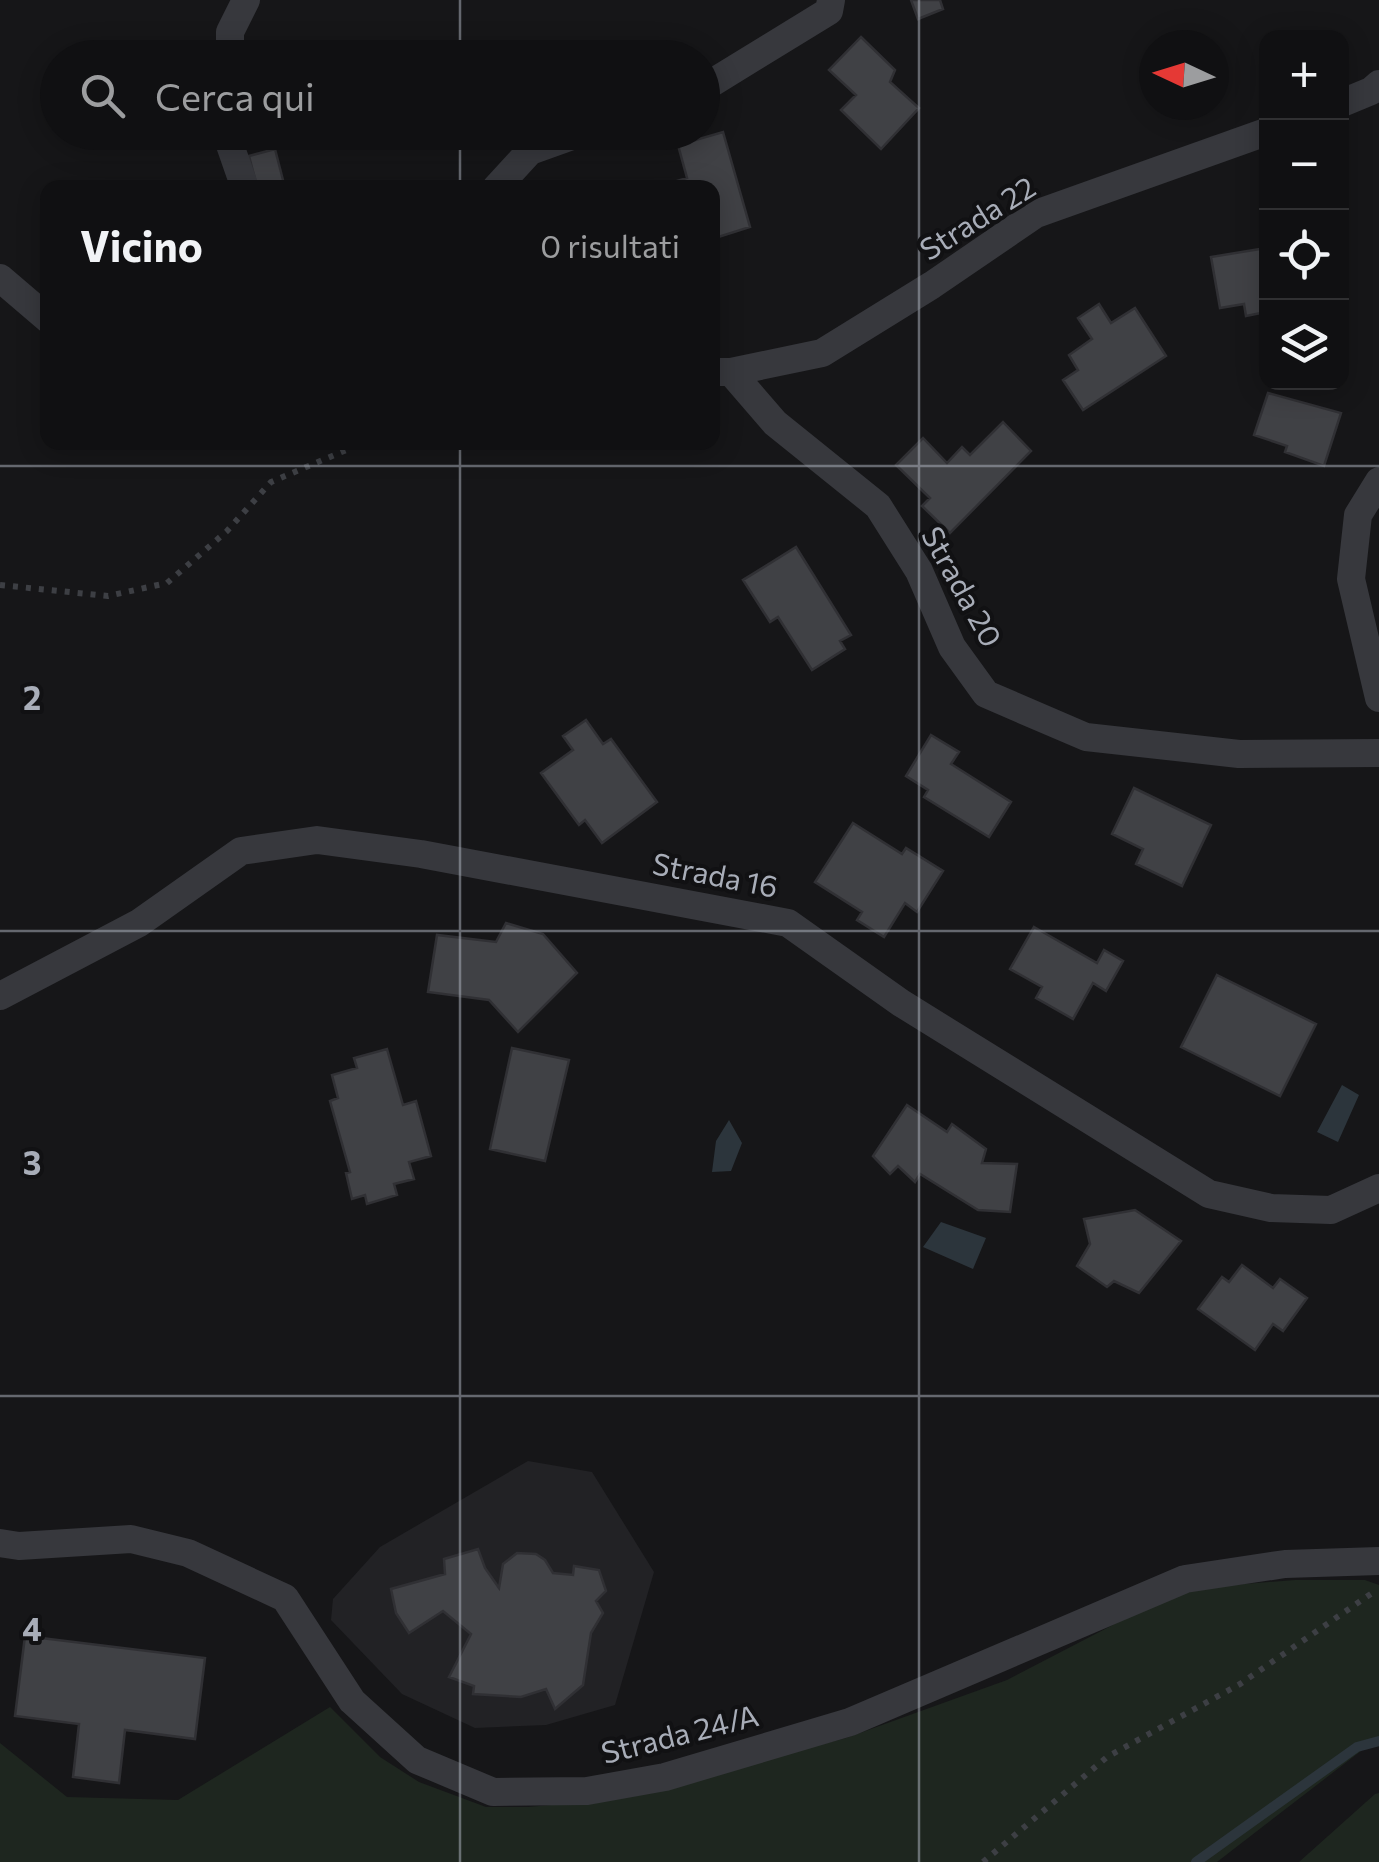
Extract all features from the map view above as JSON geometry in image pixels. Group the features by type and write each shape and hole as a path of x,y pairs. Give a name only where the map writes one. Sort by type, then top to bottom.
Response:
{"street":[{"path":"230,40 246,0"},
{"path":"720,78 829,11 831,0"},
{"path":"1349,99 1379,84"},
{"name":"Strada 22","path":"722,372 822,353 1036,214 1259,134"},
{"path":"232,150 241,180"},
{"path":"503,180 533,150"},
{"path":"0,278 40,312"},
{"name":"Strada 20","path":"722,372 775,423 878,506 919,571 952,646 986,694 1086,737 1239,754 1379,752"},
{"path":"1379,481 1351,579 1379,698"},
{"name":"Strada 16","path":"0,996 139,923 241,850 317,840 421,854 788,924 901,1002 1208,1194 1271,1208 1330,1210 1379,1188"},
{"name":"Strada 24/A","path":"0,1542 19,1546 131,1539 188,1553 285,1598 352,1702 417,1760 493,1792 588,1791 665,1777 850,1722 1185,1579 1286,1564 1379,1562"}],"path":[{"path":"0,585 108,596 168,583 227,531 272,482 346,450"},
{"path":"982,1862 1106,1757 1240,1684 1379,1590"}],"shaded area":[{"path":"1342,1085 1359,1095 1338,1142 1317,1132"},
{"path":"729,1120 742,1143 731,1171 712,1172 716,1141"},
{"path":"941,1222 986,1238 973,1269 923,1247"},
{"path":"528,1461 592,1472 654,1572 615,1705 546,1725 475,1728 402,1694 331,1620 333,1599 380,1547"},
{"path":"1295,1580 1365,1580 1379,1585 1379,1737 1217,1862 0,1862 0,1743 67,1797 178,1800 330,1707 380,1757 419,1782 486,1807 609,1800 846,1738 1007,1680 1161,1600 1207,1587"},
{"path":"1379,1793 1379,1862 1299,1862 1375,1794"}],"building":[{"path":"911,0 940,0 943,9 918,19"},
{"path":"861,37 895,70 890,82 919,108 881,149 841,110 856,95 829,70"},
{"path":"723,132 750,227 720,236 720,180 680,180 687,178 679,150 720,150"},
{"path":"275,150 283,180 255,180 249,156"},
{"path":"1259,249 1259,313 1246,316 1244,304 1220,308 1211,257"},
{"path":"1099,304 1111,323 1135,308 1166,356 1083,410 1063,380 1078,370 1069,355 1092,339 1078,318"},
{"path":"1268,393 1341,413 1324,466 1285,452 1287,446 1254,435"},
{"path":"1003,422 1031,451 950,533 922,506 930,498 896,465 923,438 947,463 962,447 970,455"},
{"path":"796,547 851,635 840,641 845,649 812,670 778,617 770,622 743,580"},
{"path":"586,720 603,744 611,739 657,802 602,843 585,820 579,825 541,773 573,750 563,736"},
{"path":"931,735 959,752 951,764 1011,802 989,837 924,797 928,790 906,776"},
{"path":"1134,788 1211,825 1182,886 1136,864 1143,849 1112,834"},
{"path":"853,823 902,854 906,848 943,871 917,912 905,903 884,937 857,920 862,912 815,882"},
{"path":"506,923 543,934 577,973 518,1032 489,1000 428,992 437,935 496,942"},
{"path":"1034,927 1097,963 1104,950 1123,961 1106,991 1093,983 1073,1019 1036,998 1042,987 1010,969"},
{"path":"1217,975 1316,1024 1280,1096 1181,1047"},
{"path":"512,1048 569,1060 545,1161 490,1149"},
{"path":"387,1049 403,1105 416,1101 431,1156 409,1162 414,1179 394,1184 397,1195 367,1204 365,1195 352,1199 346,1173 350,1172 330,1101 338,1098 332,1075 357,1068 354,1058"},
{"path":"907,1105 947,1132 952,1124 986,1149 982,1163 1017,1164 1010,1212 978,1210 920,1174 915,1182 898,1166 890,1174 873,1156"},
{"path":"1135,1210 1181,1241 1139,1293 1114,1281 1107,1287 1077,1266 1090,1244 1084,1219"},
{"path":"1242,1265 1273,1288 1280,1279 1307,1298 1283,1331 1273,1324 1255,1350 1198,1309 1222,1277 1229,1282"},
{"path":"478,1549 499,1588 503,1564 517,1553 536,1554 553,1573 573,1575 574,1566 599,1570 606,1591 596,1601 603,1613 591,1633 583,1685 555,1709 546,1689 521,1697 473,1694 474,1686 449,1677 471,1634 443,1611 409,1633 396,1613 391,1589 445,1574 444,1559"},
{"path":"25,1636 205,1658 195,1739 125,1730 119,1783 73,1777 79,1724 15,1716"}],"waterway":[{"path":"1196,1862 1357,1747 1379,1741"}]}
